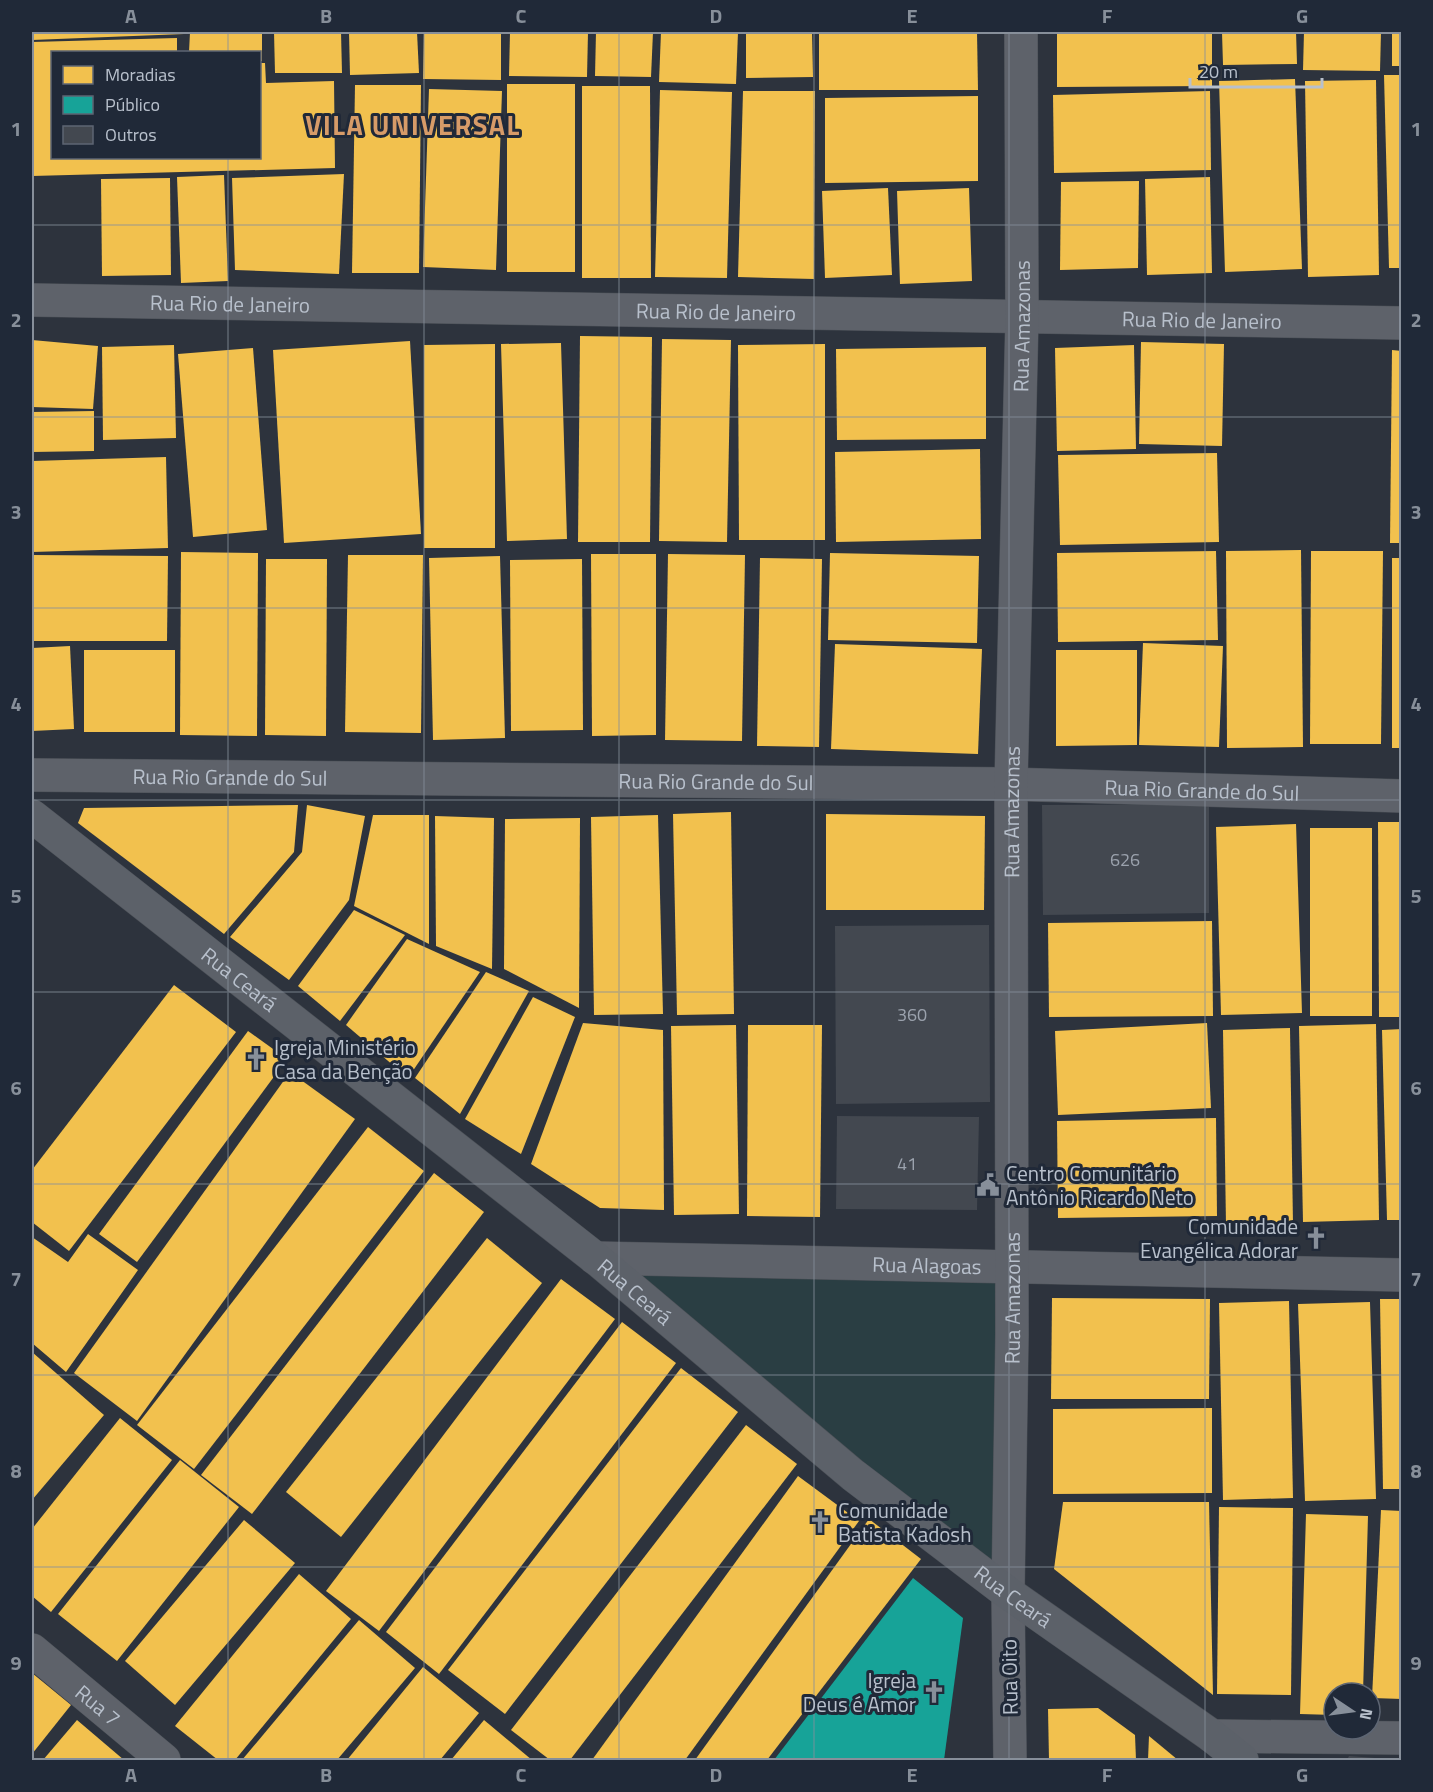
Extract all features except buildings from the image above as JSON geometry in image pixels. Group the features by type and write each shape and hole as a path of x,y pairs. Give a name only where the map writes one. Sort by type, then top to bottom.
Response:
{"street":[{"name":"Rua Amazonas","path":"1008,1593 1011,784 1022,317 1021,32"},
{"name":"Rua Rio de Janeiro","path":"32,300 1401,323"},
{"name":"Rua Rio Grande do Sul","path":"32,775 1011,784 1401,796"},
{"name":"Rua Ceará","path":"32,816 595,1258 853,1475 1008,1593 1212,1736 1242,1761"},
{"name":"Rua Alagoas","path":"595,1258 1401,1275"},
{"name":"Rua Oito","path":"1008,1593 1010,1761"},
{"name":"Rua 7","path":"32,1650 164,1761"},
{"path":"1212,1736 1401,1738"}],"green space":[{"path":"595,1258 1011,1265 1008,1593"}],"place":[{"name":"Igreja Ministério Casa da Benção","path":"256,1059"},
{"name":"Centro Comunitário Antônio Ricardo Neto","path":"988,1185"},
{"name":"Comunidade Evangélica Adorar","path":"1316,1238"},
{"name":"Comunidade Batista Kadosh","path":"820,1522"},
{"name":"Igreja Deus é Amor","path":"934,1692"}],"district":[{"name":"VILA UNIVERSAL","path":"413,124"}]}
